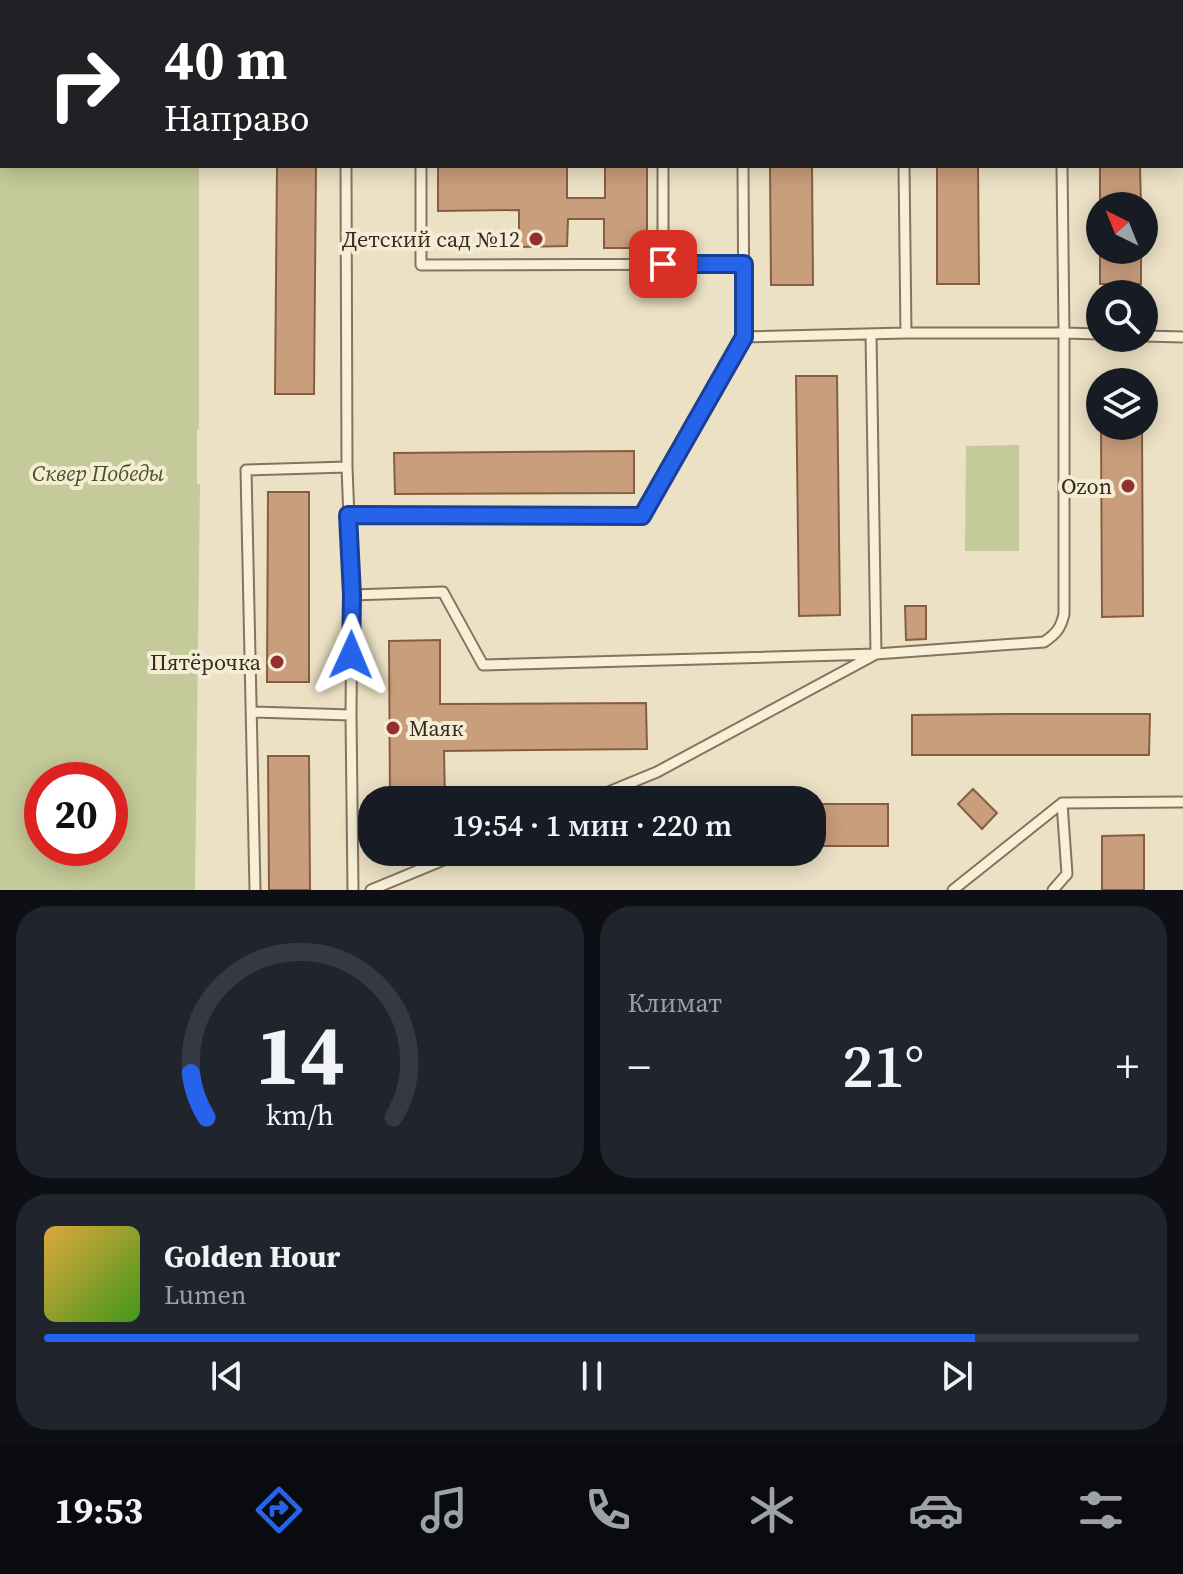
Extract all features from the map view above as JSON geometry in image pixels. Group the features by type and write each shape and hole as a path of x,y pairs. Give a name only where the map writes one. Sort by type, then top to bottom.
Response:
{"lane":[{"path":"346,168 353,890"},
{"path":"421,168 421,265 744,264"},
{"path":"663,168 663,264"},
{"path":"348,515 642,516 744,337 743,168"},
{"path":"904,168 906,333"},
{"path":"352,595 443,592 483,665 876,654 1044,642 1054,636 1062,625 1064,614 1062,168"},
{"path":"871,334 876,654"},
{"path":"744,337 1086,334"},
{"path":"1158,336 1183,337"},
{"path":"255,890 246,470 347,467"},
{"path":"623,786 657,772 876,654"},
{"path":"253,712 351,715"},
{"path":"953,890 1062,803 1183,802"},
{"path":"1053,890 1067,874 1062,803"},
{"path":"371,890 429,866"}],"green space":[{"name":"Сквер Победы","path":"0,168 199,168 197,484 200,484 195,890 0,890"},
{"path":"1019,445 1019,551 965,551 966,446"}],"building":[{"path":"277,168 316,168 314,394 275,394"},
{"path":"438,168 567,168 567,198 605,198 605,168 647,168 647,248 604,248 604,219 568,219 567,246 519,247 519,210 438,211"},
{"path":"770,168 812,168 813,285 771,285"},
{"path":"937,168 978,168 979,284 937,284"},
{"path":"1100,168 1140,168 1141,192 1100,192"},
{"path":"1100,264 1141,264 1141,280 1100,280"},
{"path":"796,376 837,376 840,615 799,616"},
{"path":"1101,440 1142,440 1143,616 1102,617"},
{"path":"634,451 634,493 395,494 394,453"},
{"path":"268,492 309,492 309,682 267,682"},
{"path":"905,606 926,606 926,639 906,640"},
{"path":"440,640 440,704 646,703 647,749 444,751 445,786 390,786 389,641"},
{"path":"1150,714 1149,755 912,755 912,715"},
{"path":"268,756 309,756 310,890 269,890"},
{"path":"973,789 997,813 982,829 958,804"},
{"path":"826,804 888,804 888,846 826,846"},
{"path":"1144,835 1144,890 1102,890 1102,836"}],"place":[{"name":"Детский сад №12","path":"536,239"},
{"name":"Ozon","path":"1128,486"},
{"name":"Пятёрочка","path":"277,662"},
{"name":"Маяк","path":"393,728"}],"route":[{"path":"351,655 348,515 642,516 744,337 744,264 663,264"}]}
